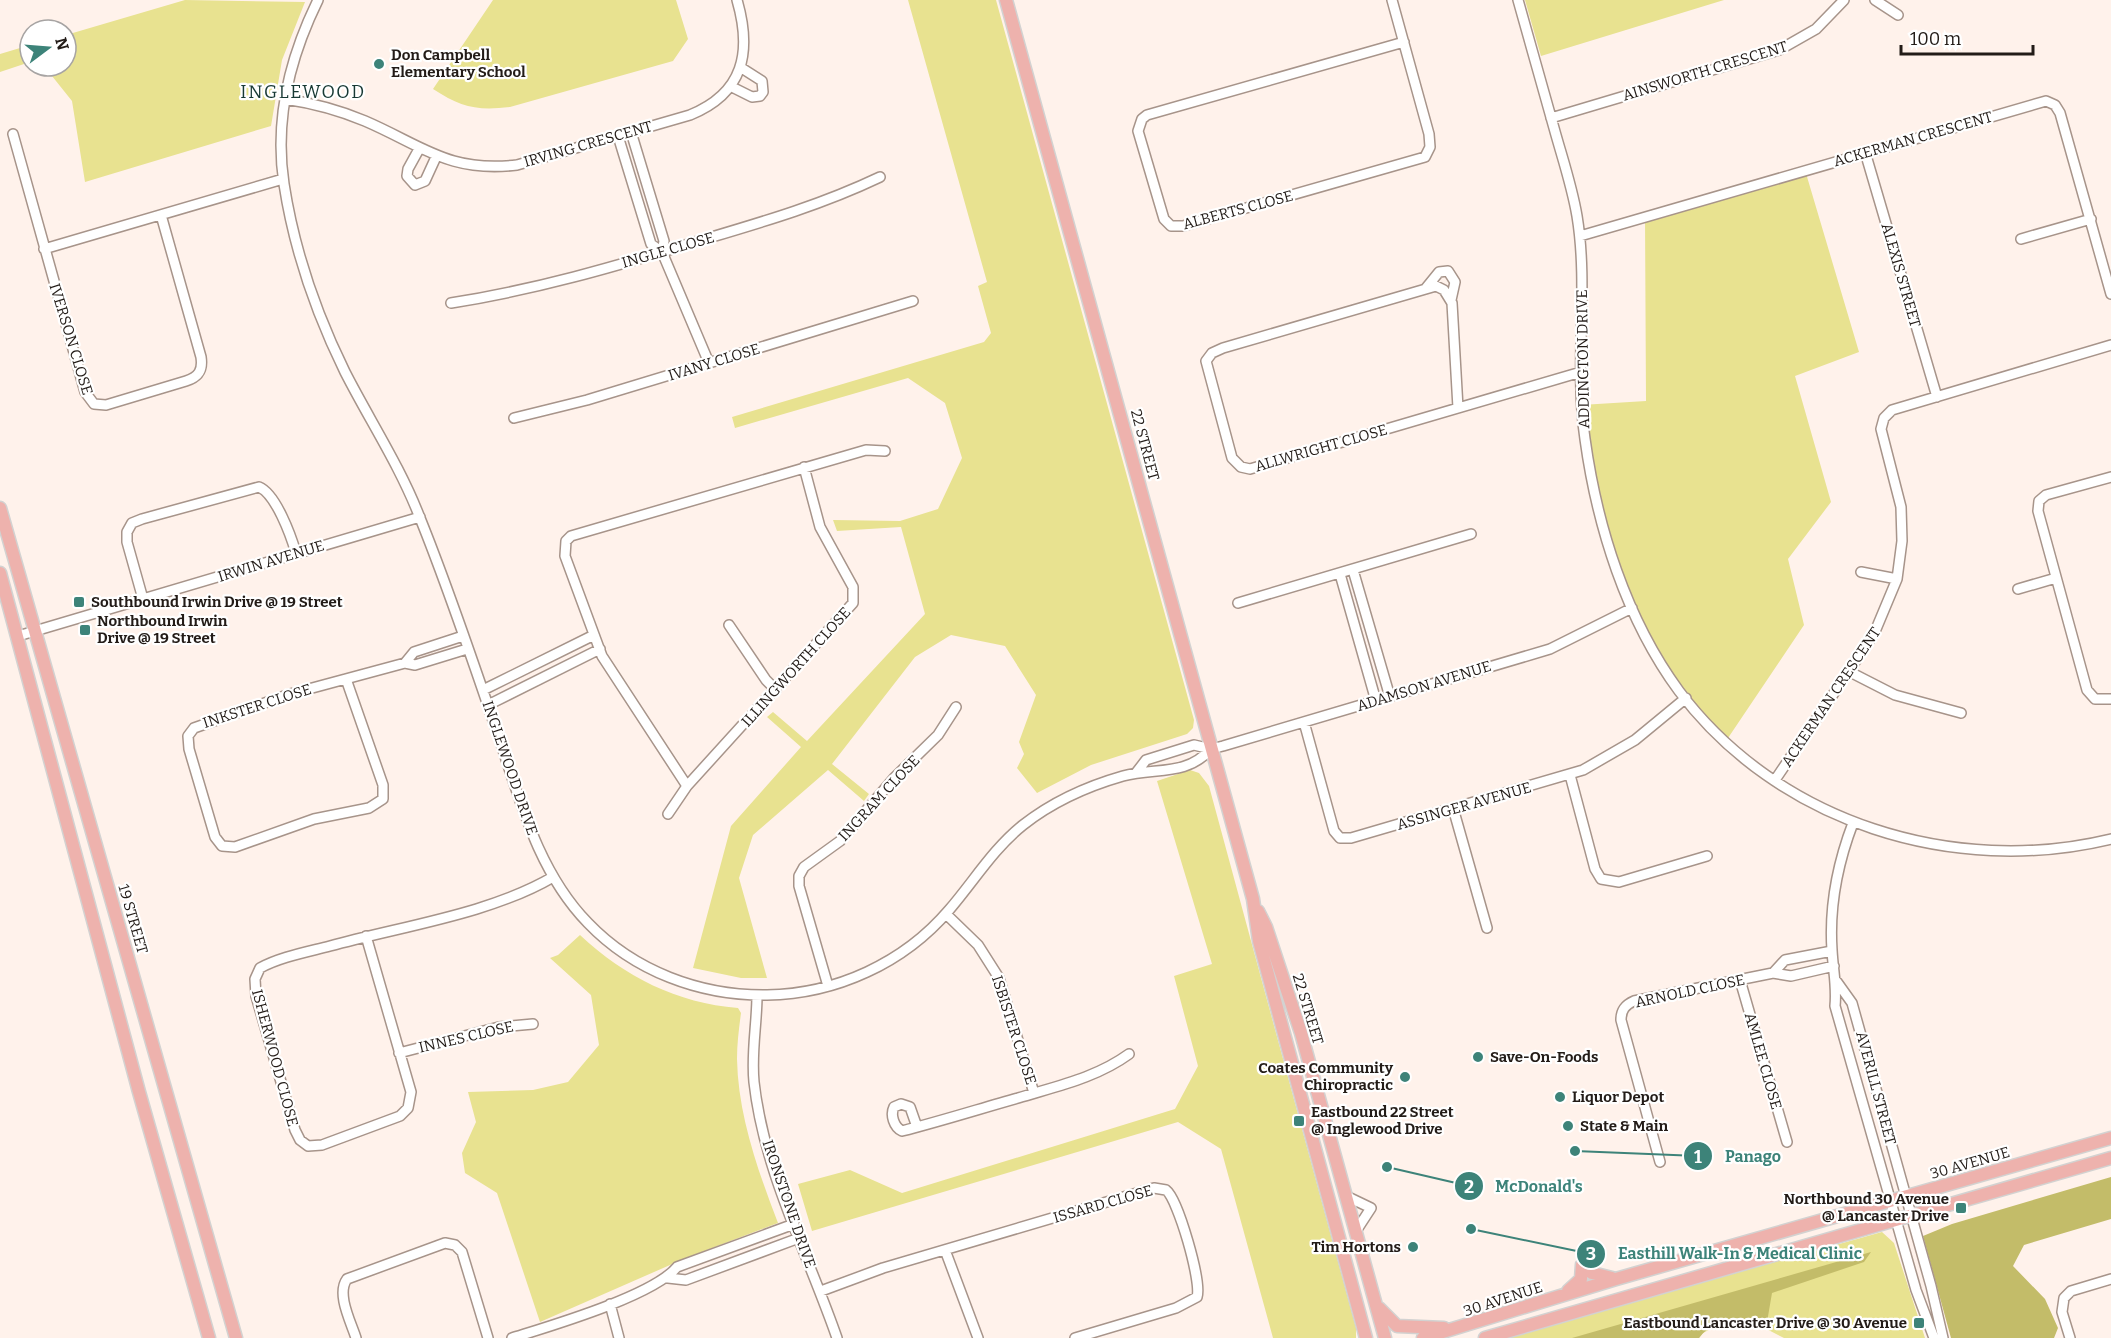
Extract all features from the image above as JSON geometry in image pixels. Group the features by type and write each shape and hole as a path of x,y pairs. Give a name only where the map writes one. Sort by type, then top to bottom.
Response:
{"main road":[{"name":"22 STREET","path":"1006,0 1253,899 1259,941 1366,1338"},
{"name":"19 STREET","path":"0,508 236,1338"},
{"path":"0,573 139,1092 209,1338"},
{"name":"22 STREET","path":"1253,899 1266,927 1301,1033 1385,1338"},
{"name":"30 AVENUE","path":"1423,1338 1616,1279 2111,1138"},
{"name":"30 AVENUE","path":"1485,1338 2111,1158"},
{"path":"1562,1295 1581,1279 1582,1265 1592,1273 1616,1279"},
{"path":"1372,1295 1388,1319 1397,1326 1460,1328"}],"street":[{"name":"INGLEWOOD DRIVE","path":"318,0 301,38 285,99 281,133 283,179 295,236 316,304 344,369 393,456 420,517 531,829 553,877 586,922 636,962 677,981 725,992 757,995 798,993 828,986 866,973 891,960 946,914 989,857 1022,826 1076,794 1136,773 1164,771 1199,762 1210,749 1194,745 1146,760 1136,773"},
{"name":"IRVING CRESCENT","path":"285,99 321,106 351,116 436,157 467,165 497,167 517,165 702,110 730,86 740,67 745,35 737,0"},
{"name":"ALBERTS CLOSE","path":"1392,0 1404,42 1429,134 1430,147 1425,157 1183,226 1171,226 1164,219 1138,131 1142,119 1147,115 1404,42"},
{"name":"ADDINGTON DRIVE","path":"1518,0 1573,197 1580,236 1584,438 1595,493 1616,566 1632,608 1660,660 1686,698 1734,749 1775,780 1853,823 1933,845 1999,852 2067,849 2111,839"},
{"name":"AINSWORTH CRESCENT","path":"1551,118 1779,50 1816,29 1844,0"},
{"path":"1875,0 1898,15"},
{"path":"730,86 752,97 760,96 764,92 762,81 740,67"},
{"name":"ACKERMAN CRESCENT","path":"1580,236 1865,152 2041,102 2051,102 2060,113 2111,294"},
{"path":"631,132 664,241 662,252 683,308 709,363"},
{"name":"IVERSON CLOSE","path":"14,134 44,249 90,401 106,405 192,379 202,369 201,357 161,215"},
{"path":"618,136 651,244 662,252"},
{"path":"418,149 407,176 415,185 426,181 436,157"},
{"name":"ALEXIS STREET","path":"1865,152 1937,397"},
{"name":"INGLE CLOSE","path":"451,303 536,288 662,252 816,206 880,177"},
{"path":"44,249 283,179"},
{"path":"635,195 649,192"},
{"path":"2021,239 2091,219"},
{"name":"ALLWRIGHT CLOSE","path":"1458,408 1451,300 1455,282 1448,271 1439,272 1426,288 1216,350 1206,361 1232,458 1245,468 1458,408 1581,372"},
{"path":"1426,288 1441,288 1451,300"},
{"name":"IVANY CLOSE","path":"514,418 913,302"},
{"name":"ACKERMAN CRESCENT","path":"1775,780 1850,672 1881,622 1897,579 1902,541 1901,507 1882,435 1882,423 1892,410 2111,345"},
{"path":"687,786 600,649 566,556 566,541 571,536 804,467 866,450 885,451"},
{"name":"ILLINGWORTH CLOSE","path":"668,814 687,786 850,607 855,596 853,587 820,527 804,467"},
{"path":"2111,477 2046,495 2039,501 2038,511 2088,694 2095,699 2111,699"},
{"path":"143,599 126,537 132,524 142,519 259,487 271,498 291,535 296,553"},
{"name":"IRWIN AVENUE","path":"18,636 420,517"},
{"path":"1238,603 1471,534"},
{"path":"1353,570 1390,697"},
{"path":"1861,572 1897,579"},
{"path":"1340,574 1376,701"},
{"path":"2018,589 2056,578"},
{"name":"ADAMSON AVENUE","path":"1210,749 1550,649 1632,608"},
{"path":"729,625 766,680 776,690"},
{"path":"483,690 594,635"},
{"name":"INKSTER CLOSE","path":"405,663 414,652 463,636"},
{"name":"INKSTER CLOSE","path":"346,679 383,785 383,799 369,808 314,819 235,847 222,846 214,837 189,749 188,741 191,731 203,723 270,700 346,679 405,663 415,665 467,649"},
{"path":"488,705 600,649"},
{"path":"1850,672 1894,695 1960,713"},
{"name":"ASSINGER AVENUE","path":"1304,722 1330,822 1340,838 1351,838 1570,775 1612,755 1686,698"},
{"name":"INGRAM CLOSE","path":"828,986 799,886 800,871 848,832 895,777 938,735 956,707"},
{"path":"1570,775 1595,870 1600,879 1619,882 1707,856"},
{"path":"1453,808 1487,928"},
{"name":"AVERILL STREET","path":"1853,823 1841,854 1833,892 1832,951 1837,982 1835,1006 1916,1290 1934,1338"},
{"name":"ISHERWOOD CLOSE","path":"366,936 411,1097 404,1112 317,1146 308,1146 300,1140 295,1130 256,996 257,972 265,966 366,936 516,897 553,877"},
{"name":"ISBISTER CLOSE","path":"946,914 978,945 999,978 1034,1093"},
{"name":"ARNOLD CLOSE","path":"1773,973 1785,960 1832,951"},
{"name":"ARNOLD CLOSE","path":"1660,1162 1624,1034 1621,1012 1634,1001 1773,973 1791,976 1834,966"},
{"name":"AMLEE CLOSE","path":"1740,980 1787,1142"},
{"name":"AVERILL STREET","path":"1837,982 1852,1003 1931,1286 1942,1338"},
{"name":"IRONSTONE DRIVE","path":"757,995 753,1060 757,1102 771,1161 837,1338"},
{"name":"INNES CLOSE","path":"399,1053 499,1028 533,1024"},
{"name":"ISBISTER CLOSE","path":"917,1127 1092,1076 1130,1054"},
{"name":"ISSARD CLOSE","path":"821,1291 842,1281 1154,1188 1166,1190 1173,1196 1184,1231 1198,1283 1197,1297 1176,1308 1076,1338"},
{"path":"1346,1196 1371,1208 1356,1232"},
{"path":"512,1338 610,1304 668,1278 677,1267 794,1224"},
{"path":"668,1278 686,1280 799,1238"},
{"path":"356,1338 343,1294 343,1286 347,1279 445,1243 452,1243 462,1252 488,1338"},
{"path":"945,1250 978,1338"},
{"path":"2070,1338 2062,1312 2064,1298 2071,1291 2111,1280"},
{"path":"610,1304 619,1338"}],"shaded area":[{"path":"185,0 305,2 282,60 271,126 85,182 72,101 54,78 78,78 78,31"},
{"path":"493,0 676,0 688,39 673,61 510,107 478,108 461,104 433,89"},
{"path":"908,0 996,0 1194,720 1193,728 1187,734 1091,765 1037,793 1017,768 1024,754 1019,742 1036,695 1005,646 951,635 915,657 832,764 869,794 864,801 828,770 753,835 739,878 767,978 741,978 693,968 731,826 801,747 767,717 773,712 807,741 925,614 901,527 837,531 833,520 900,521 938,509 962,458 945,403 908,378 735,428 732,417 984,342 991,333 978,286 987,282"},
{"path":"1525,0 1724,0 1541,56"},
{"path":"18,49 18,66 0,72 0,54"},
{"path":"1805,170 1859,352 1795,376 1831,502 1788,559 1804,625 1726,741 1680,691 1658,660 1640,626 1614,555 1581,405 1646,401 1645,217"},
{"path":"1190,770 1199,773 1209,786 1356,1328 1356,1338 1273,1338 1221,1149 1178,1122 812,1231 798,1184 850,1170 902,1193 1175,1109 1198,1066 1174,976 1212,964 1157,781"},
{"path":"580,935 615,963 653,985 694,1000 738,1008 741,1013 737,1059 741,1101 750,1142 778,1223 686,1258 540,1322 497,1193 465,1173 462,1153 476,1122 468,1092 533,1090 568,1082 599,1045 591,995 550,958 558,955"},
{"path":"2111,1177 2111,1219 2024,1245 2013,1266 2045,1299 2058,1328 2054,1338 1951,1338 1923,1236 1952,1224"},
{"path":"1882,1232 1894,1243 1925,1338 1784,1338 1751,1321 1728,1320 1703,1333 1699,1338 1504,1338"},
{"path":"1871,1252 1864,1262 1772,1293 1766,1328 1748,1322 1730,1321 1713,1326 1699,1338 1572,1338"}],"place":[{"name":"Don Campbell Elementary School","path":"379,64"},
{"name":"Southbound Irwin Drive @ 19 Street","path":"79,602"},
{"name":"Northbound Irwin Drive @ 19 Street","path":"85,630"},
{"name":"Save-On-Foods","path":"1478,1057"},
{"name":"Coates Community Chiropractic","path":"1405,1077"},
{"name":"Liquor Depot","path":"1560,1097"},
{"name":"Eastbound 22 Street @ Inglewood Drive","path":"1299,1121"},
{"name":"State & Main","path":"1568,1126"},
{"name":"Panago","path":"1575,1151"},
{"name":"McDonald's","path":"1387,1167"},
{"name":"Northbound 30 Avenue @ Lancaster Drive","path":"1961,1208"},
{"name":"Easthill Walk-In & Medical Clinic","path":"1471,1229"},
{"name":"Tim Hortons","path":"1413,1247"},
{"name":"Eastbound Lancaster Drive @ 30 Avenue","path":"1919,1323"}],"district":[{"name":"INGLEWOOD","path":"303,92"}]}
